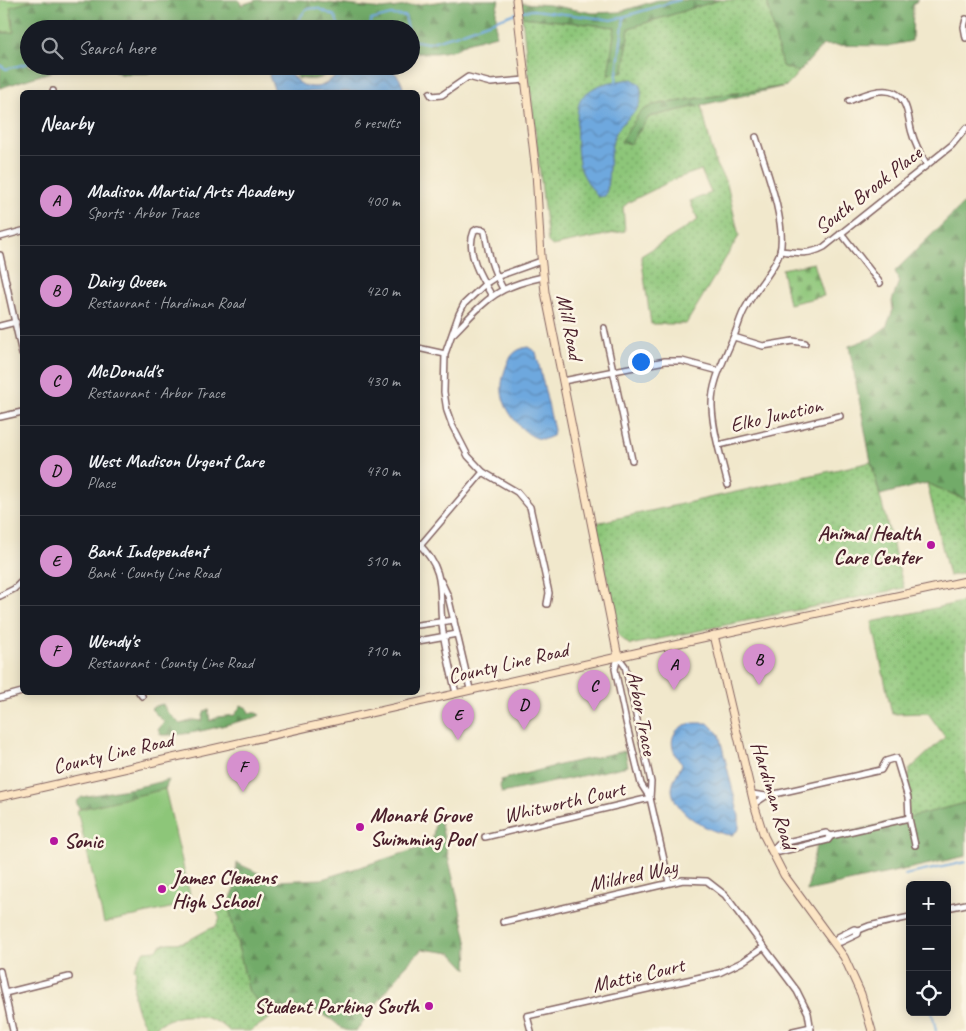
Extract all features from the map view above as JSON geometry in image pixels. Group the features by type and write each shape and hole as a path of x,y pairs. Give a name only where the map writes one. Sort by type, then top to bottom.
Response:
{"street":[{"name":"Mill Road","path":"516,2 536,172 543,277 552,333 618,657"},
{"path":"966,19 964,27 966,38"},
{"path":"430,93 432,96 442,95 468,77 490,83 525,80"},
{"path":"849,101 878,91 886,91 899,97 904,103 912,136 927,165"},
{"name":"South Brook Place","path":"780,251 804,254 815,252 841,234 952,145 966,128"},
{"path":"728,485 712,405 714,387 745,308 773,266 780,251 781,233 778,215 756,137"},
{"path":"492,296 477,268 473,251 472,234 477,229 486,232 488,254 496,276 503,288"},
{"path":"0,237 20,232"},
{"path":"841,234 880,283"},
{"path":"0,255 20,343"},
{"path":"541,261 496,276 464,304 445,354 444,392 447,411 458,439 468,456 483,472 517,492 530,507 549,593 547,604"},
{"path":"451,336 492,296 503,288 543,277"},
{"path":"0,326 16,322"},
{"path":"604,328 632,460"},
{"path":"734,337 763,346 794,341 805,343"},
{"path":"420,348 445,354"},
{"path":"563,381 656,362 676,361 690,363 719,372"},
{"path":"0,417 20,412"},
{"name":"Elko Junction","path":"719,445 840,416"},
{"path":"420,543 483,472"},
{"path":"420,545 435,564 448,596 470,689"},
{"path":"440,579 441,622 456,693"},
{"name":"County Line Road","path":"0,797 470,689 966,581"},
{"path":"0,596 14,589 20,583"},
{"path":"420,625 454,620"},
{"path":"420,641 457,634"},
{"name":"Hardiman Road","path":"714,635 754,804 764,836 773,849 789,882 835,943 856,980 872,1031"},
{"name":"Arbor Trace","path":"618,657 615,670 626,722 641,784 650,798"},
{"name":"Arbor Trace","path":"618,657 625,666 650,782 650,798 669,882"},
{"path":"0,697 20,693"},
{"path":"752,794 766,796 881,770 886,761 896,758 908,798 909,818 915,845"},
{"path":"754,804 766,796"},
{"name":"Whitworth Court","path":"485,837 650,798"},
{"path":"773,849 779,852 828,840 831,836 909,818"},
{"name":"Mildred Way","path":"503,922 669,882 695,879 707,881 725,895 797,991 808,1013 811,1029"},
{"path":"951,907 966,904"},
{"path":"835,943 838,937 854,929 859,930 906,918"},
{"name":"Mattie Court","path":"531,1031 527,1016 719,973 742,962 764,947"},
{"path":"0,971 14,1031"},
{"path":"5,992 69,977"},
{"path":"793,1031 811,1029"}],"green space":[{"path":"0,0 34,0 10,7 14,32 0,32"},
{"path":"34,0 239,0 241,5 257,0 301,0 383,9 452,0 499,0 496,12 496,35 466,43 455,50 436,53 420,53 420,20 20,20 20,75 41,75 0,88 0,32 14,32 10,7"},
{"path":"658,0 719,0 629,28 624,71 608,75 615,27 522,17 521,3 550,5 593,13 619,12"},
{"path":"719,0 767,0 782,66 799,72 786,86 653,105 621,141 630,144 649,117 701,105 716,165 727,184 739,236 686,324 651,324 641,256 698,220 690,201 711,193 701,170 675,179 629,202 623,207 625,231 552,246 548,242 522,17 615,27 609,75 624,70 629,28"},
{"path":"767,0 918,0 913,5 912,41 888,46 823,45 799,72 782,66"},
{"path":"296,75 325,75 311,79 297,78"},
{"path":"786,86 649,117 630,144 621,142 640,112 653,105"},
{"path":"966,201 966,500 927,483 880,495 871,462 849,346 871,338 886,327 893,310 892,301 899,281 895,271"},
{"path":"814,263 824,296 789,304 782,269"},
{"path":"871,462 904,588 630,645 619,636 596,523"},
{"path":"927,483 966,500 966,573 949,576"},
{"path":"966,601 966,803 908,818 909,770 945,737 928,713 892,714 872,622"},
{"path":"163,704 166,710 180,724 194,720 202,721 204,712 208,709 210,721 218,717 235,715 241,705 247,708 249,713 260,715 196,732 161,735 158,730 164,722 151,709"},
{"path":"625,751 628,766 502,793 500,787 501,780"},
{"path":"169,780 165,789 83,809 79,808 76,802 82,797"},
{"path":"165,789 192,903 104,923 77,810"},
{"path":"966,803 966,856 807,891 817,840"},
{"path":"437,807 468,945 467,969 452,953 422,949 403,969 356,1031 343,1029 329,1018 307,1009 292,1008 269,1013 249,992 228,904 234,891 237,863 275,881 322,879 432,844"},
{"path":"228,904 249,992 269,1013 269,1019 250,1031 229,1031 213,1020 203,1017 183,1016 164,1022 156,1027 157,1031 149,1031 137,1009 134,996 136,971 134,969 140,957 145,951 156,950 167,943 186,941 215,927 220,919 217,912 221,905"}],"water":[{"path":"292,75 303,85 319,87 337,75 397,75 404,90 275,90 269,76"},
{"path":"632,79 640,84 640,103 617,131 613,140 607,190 605,196 598,197 580,167 577,133 578,106 583,96 598,86 609,82"},
{"path":"528,347 536,352 554,430 553,436 545,439 528,434 510,414 503,399 503,377 510,359 522,348"},
{"path":"708,723 719,734 739,816 739,829 732,835 714,831 695,821 679,807 674,798 672,787 682,764 673,749 673,738 675,733 685,725"}],"waterway":[{"path":"521,11 534,10 612,20 679,0"},
{"path":"298,20 306,9 317,8 335,16 337,20"},
{"path":"420,42 428,43 455,35 516,13"},
{"path":"371,20 391,15 405,16 406,20"},
{"path":"616,82 624,17"},
{"path":"0,65 6,69 20,65"},
{"path":"905,875 966,862"},
{"path":"933,1016 936,1031"}],"place":[{"name":"Animal Health Care Center","path":"931,545"},
{"name":"Dairy Queen","path":"759,685"},
{"name":"Madison Martial Arts Academy","path":"674,690"},
{"name":"McDonald's","path":"594,711"},
{"name":"West Madison Urgent Care","path":"524,730"},
{"name":"Bank Independent","path":"458,740"},
{"name":"Wendy's","path":"243,792"},
{"name":"Monark Grove Swimming Pool","path":"360,827"},
{"name":"Sonic","path":"54,841"},
{"name":"James Clemens High School","path":"162,889"},
{"name":"Student Parking South","path":"429,1006"}]}
